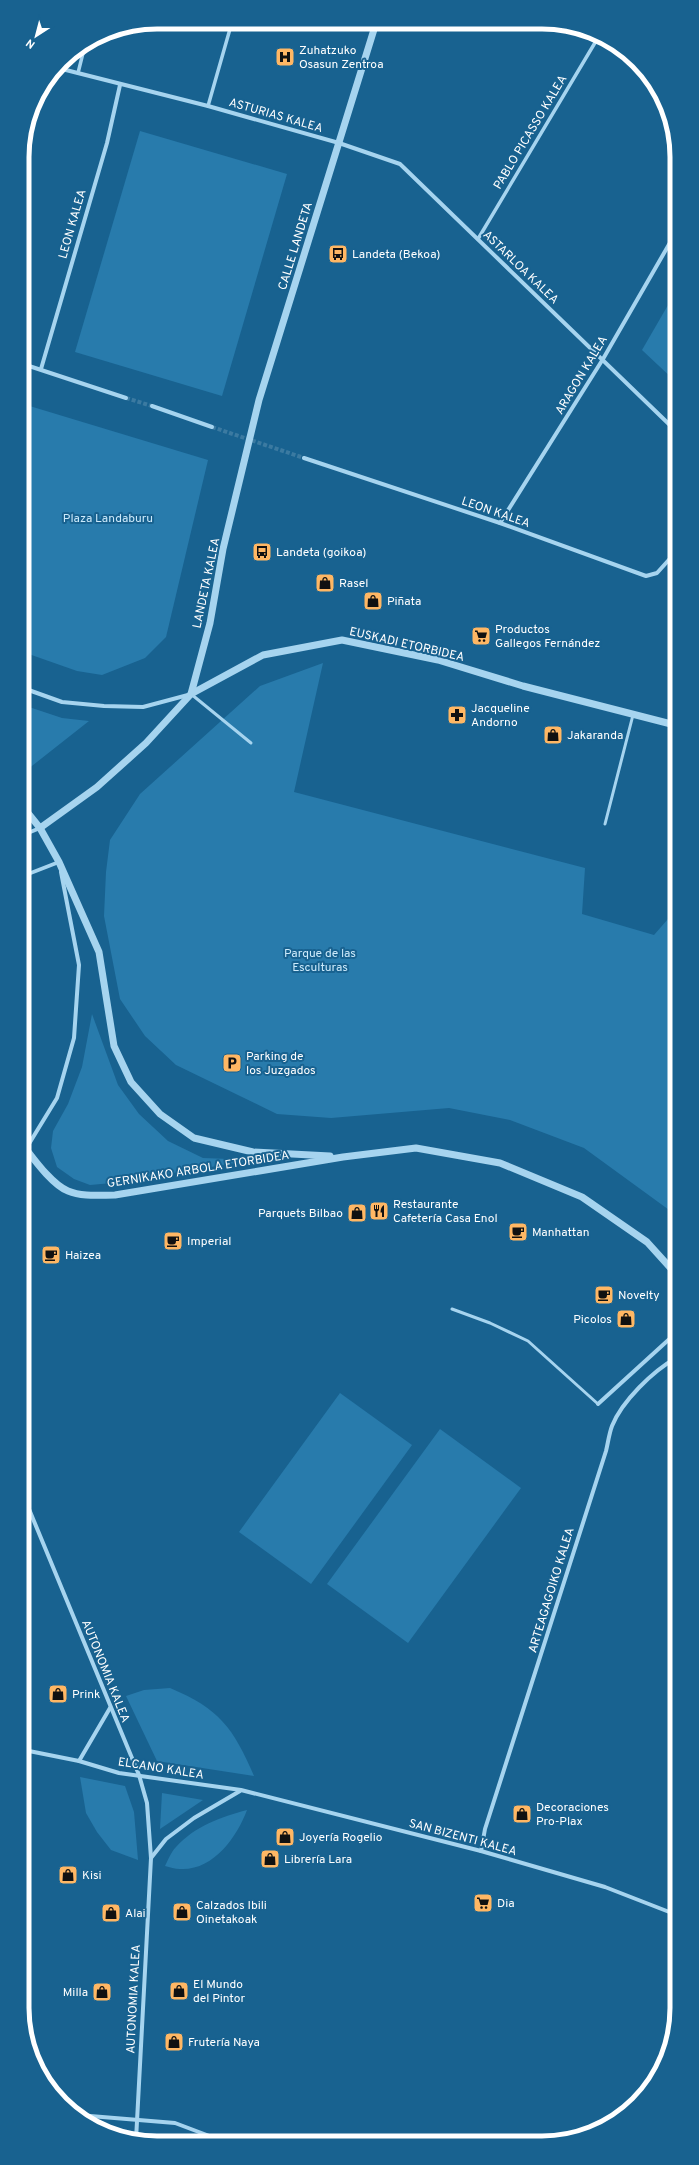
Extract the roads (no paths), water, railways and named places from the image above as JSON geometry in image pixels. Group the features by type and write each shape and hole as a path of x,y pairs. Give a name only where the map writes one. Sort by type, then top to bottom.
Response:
{"street":[{"path":"208,106 230,29"},
{"name":"CALLE LANDETA","path":"240,477 259,400 374,29"},
{"name":"PABLO PICASSO KALEA","path":"478,239 596,41"},
{"path":"78,74 83,53"},
{"name":"ASTURIAS KALEA","path":"64,70 208,106 338,143"},
{"name":"LEON KALEA","path":"41,369 107,143 120,85"},
{"name":"ASTARLOA KALEA","path":"338,143 400,164 670,425"},
{"name":"ARAGON KALEA","path":"500,524 603,360 670,243"},
{"path":"29,366 126,398"},
{"path":"152,406 212,427"},
{"name":"LEON KALEA","path":"304,458 500,524 646,576 657,573 670,559"},
{"name":"LANDETA KALEA","path":"191,694 210,623 223,549 240,477"},
{"name":"EUSKADI ETORBIDEA","path":"29,833 40,828 97,787 146,743 191,694 263,655 342,640 438,660 523,686 670,724"},
{"path":"29,690 62,702 104,706 143,707 191,694"},
{"name":"GERNIKAKO ARBOLA ETORBIDEA","path":"29,814 40,828 58,862 99,952 114,1046 131,1082 160,1114 194,1138 253,1152 343,1157"},
{"path":"29,874 58,862 79,965 74,1038 57,1098 29,1144"},
{"name":"GERNIKAKO ARBOLA ETORBIDEA","path":"29,1154 45,1172 67,1191 87,1195 115,1195 343,1157 416,1148 500,1163 582,1197 647,1242 670,1267"},
{"path":"598,1404 670,1338"},
{"name":"ARTEAGAGOIKO KALEA","path":"481,1851 485,1829 606,1451 612,1426 625,1406 646,1381 670,1362"},
{"name":"AUTONOMIA KALEA","path":"29,1509 139,1775 147,1803 151,1858 136,2134"},
{"path":"80,1761 110,1708"},
{"name":"ELCANO KALEA","path":"29,1751 80,1761 119,1773 241,1790"},
{"path":"151,1858 166,1839 194,1818 241,1790"},
{"name":"SAN BIZENTI KALEA","path":"241,1790 481,1851 605,1887 670,1912"},
{"path":"88,2116 175,2123 209,2136"}],"lane":[{"path":"191,694 251,743"},
{"path":"605,824 633,715"},
{"path":"452,1310 490,1323 528,1341 598,1404"}],"tunnel":[{"path":"126,398 152,406"},
{"path":"212,427 304,458"}],"place":[{"name":"Zuhatzuko Osasun Zentroa","path":"285,57"},
{"name":"Landeta (Bekoa)","path":"338,254"},
{"name":"Landeta (goikoa)","path":"262,552"},
{"name":"Rasel","path":"325,583"},
{"name":"Piñata","path":"373,601"},
{"name":"Productos Gallegos Fernández","path":"481,636"},
{"name":"Jacqueline Andorno","path":"457,715"},
{"name":"Jakaranda","path":"553,735"},
{"name":"Parking de los Juzgados","path":"232,1063"},
{"name":"Restaurante Cafetería Casa Enol","path":"379,1211"},
{"name":"Parquets Bilbao","path":"357,1213"},
{"name":"Manhattan","path":"518,1232"},
{"name":"Imperial","path":"173,1241"},
{"name":"Haizea","path":"51,1255"},
{"name":"Novelty","path":"604,1295"},
{"name":"Picolos","path":"626,1319"},
{"name":"Prink","path":"58,1694"},
{"name":"Decoraciones Pro-Plax","path":"522,1814"},
{"name":"Joyería Rogelio","path":"285,1837"},
{"name":"Librería Lara","path":"270,1859"},
{"name":"Kisi","path":"68,1875"},
{"name":"Dia","path":"483,1903"},
{"name":"Calzados Ibili Oinetakoak","path":"182,1912"},
{"name":"Alai","path":"111,1913"},
{"name":"El Mundo del Pintor","path":"179,1991"},
{"name":"Milla","path":"102,1992"},
{"name":"Frutería Naya","path":"174,2042"}],"park label":[{"name":"Plaza Landaburu","path":"108,518"},
{"name":"Parque de las Esculturas","path":"320,960"}]}
